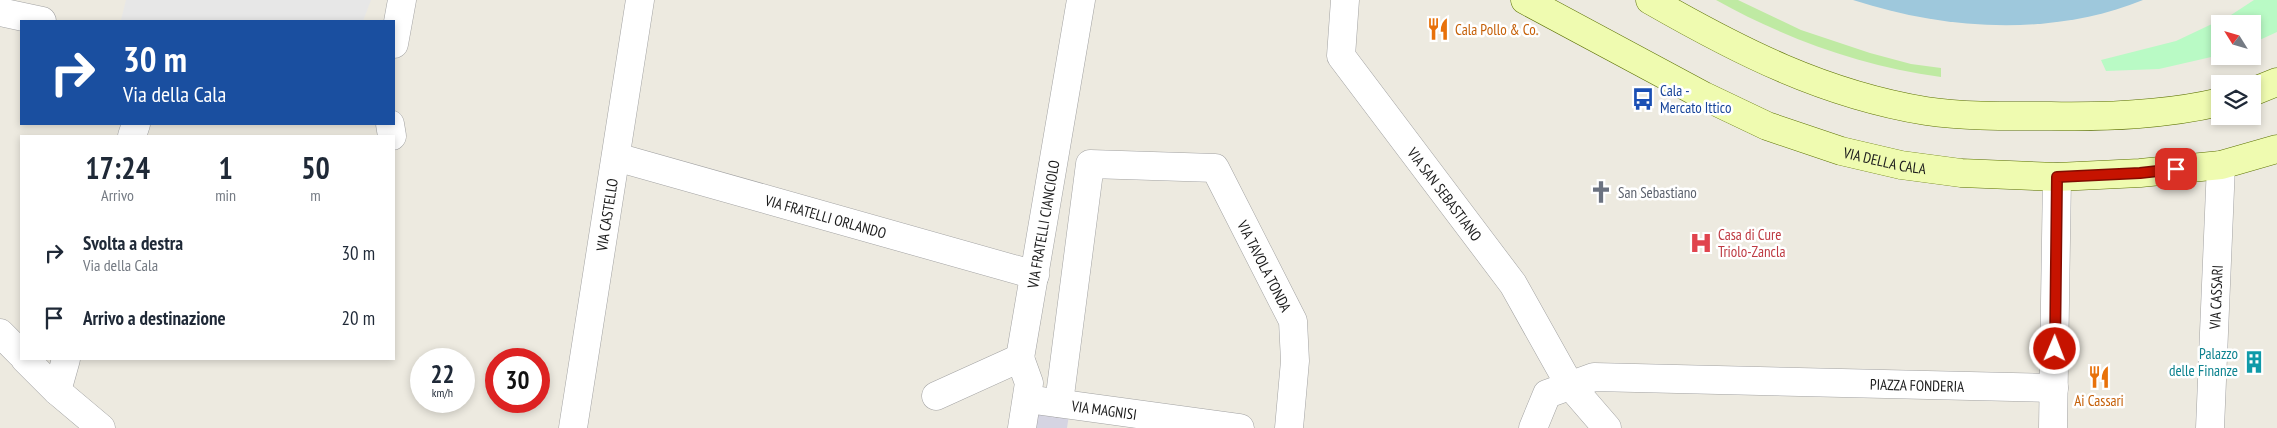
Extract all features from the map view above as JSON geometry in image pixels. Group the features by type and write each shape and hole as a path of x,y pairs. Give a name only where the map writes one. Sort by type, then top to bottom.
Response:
{"main road":[{"name":"VIA DELLA CALA","path":"1525,0 1704,96 1767,126 1841,151 1901,165 1961,173 2057,177 2140,173 2232,162 2277,149"},
{"path":"1650,0 1737,49 1782,69 1824,85 1880,101 1926,111 1975,116 2092,117 2187,110 2211,104"},
{"path":"2261,88 2277,82"}],"street":[{"path":"395,38 402,0"},
{"name":"VIA CASTELLO","path":"573,428 640,0"},
{"name":"VIA FRATELLI CIANCIOLO","path":"1020,358 1080,0"},
{"name":"VIA SAN SEBASTIANO","path":"1344,0 1341,56 1514,284 1569,384 1607,428"},
{"path":"0,12 37,20"},
{"name":"VIA FRATELLI ORLANDO","path":"616,157 1034,275"},
{"path":"2232,162 2277,165"},
{"name":"VIA CASSARI","path":"2210,428 2232,162"},
{"name":"VIA TAVOLA TONDA","path":"1059,403 1090,164 1215,168 1293,321 1295,361 1289,428"},
{"path":"2053,428 2057,177"},
{"path":"0,332 20,353"},
{"path":"936,396 1020,358 1029,384 1022,428"},
{"path":"26,360 57,391 100,428"},
{"path":"57,391 66,360"},
{"name":"PIAZZA FONDERIA","path":"1533,428 1546,394 1569,384 1594,377 2054,388"},
{"name":"VIA MAGNISI","path":"1027,399 1240,428"}],"green space":[{"path":"1716,0 1738,0 1801,30 1870,53 1911,64 1941,68 1941,77 1882,66 1825,49 1769,27"},
{"path":"2254,0 2277,0 2277,32 2261,39 2261,15 2231,15"},
{"path":"2211,24 2211,57 2159,69 2106,71 2101,60 2176,41"}],"shaded area":[{"path":"126,0 371,0 363,20 121,20"},
{"path":"1028,391 1072,395 1067,428 1022,428"}],"water":[{"path":"1853,0 2143,0 2108,12 2072,20 2036,24 1998,25 1924,18"}],"place":[{"name":"Cala Pollo & Co.","path":"1438,29"},
{"name":"Cala - Mercato Ittico","path":"1643,99"},
{"name":"San Sebastiano","path":"1601,192"},
{"name":"Casa di Cure Triolo-Zancla","path":"1701,243"},
{"name":"Palazzo delle Finanze","path":"2254,362"},
{"name":"Ai Cassari","path":"2099,377"}],"route":[{"path":"2055,349 2057,177 2140,173 2176,169"}]}
